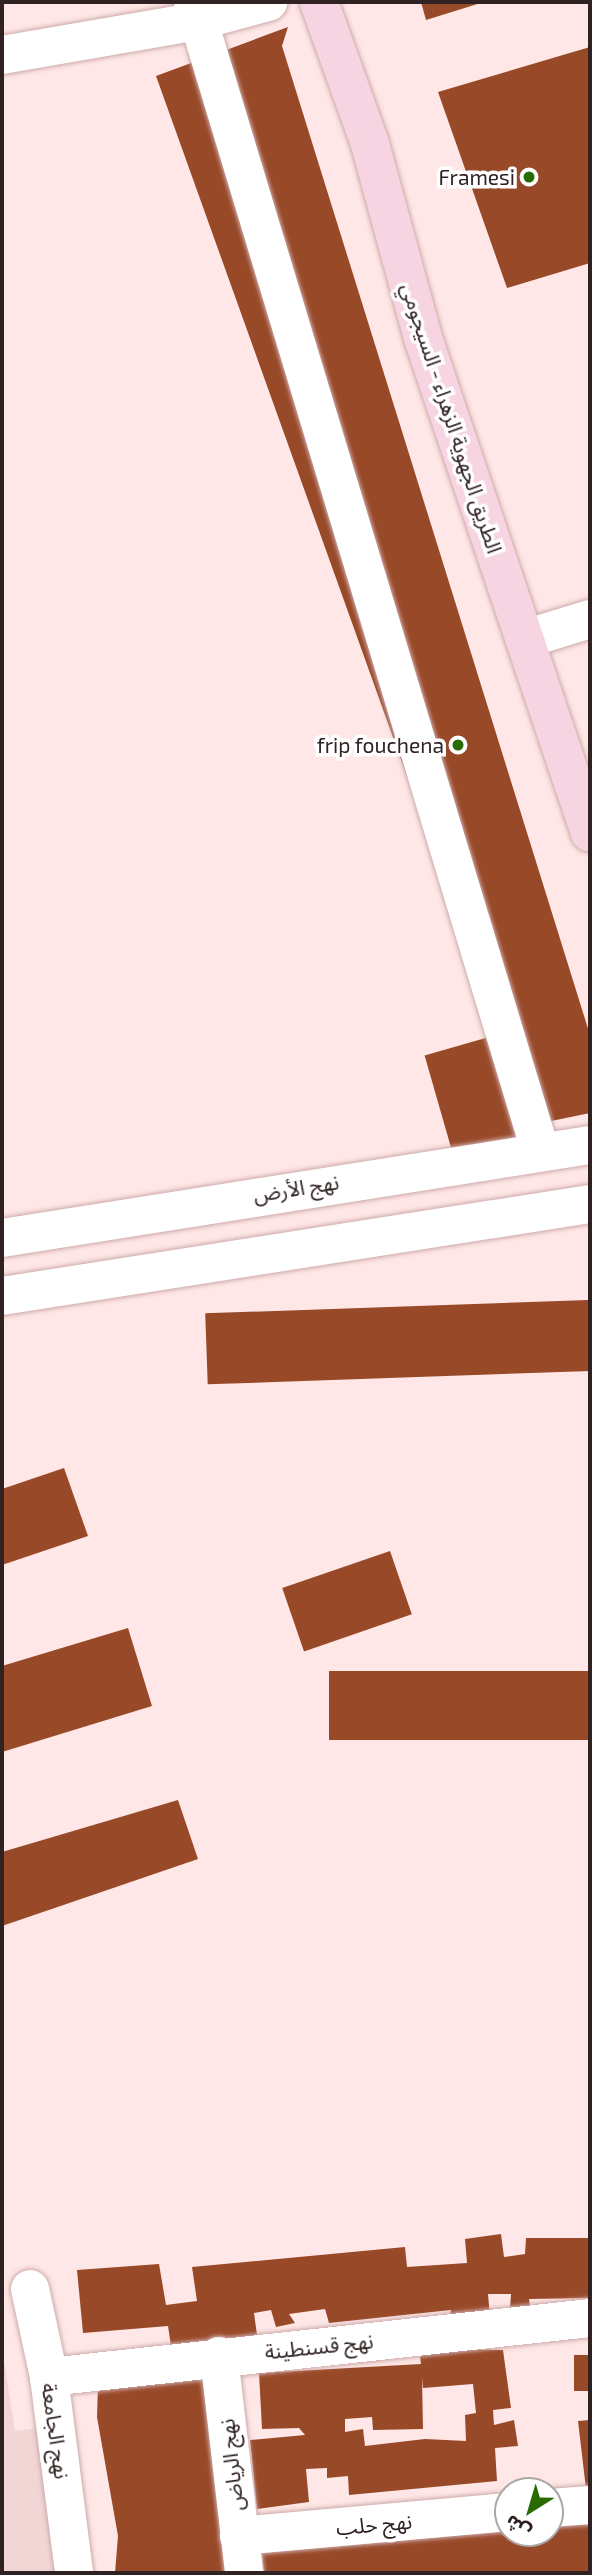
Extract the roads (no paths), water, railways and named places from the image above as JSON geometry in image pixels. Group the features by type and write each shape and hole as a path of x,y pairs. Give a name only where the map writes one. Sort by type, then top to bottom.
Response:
{"main road":[{"name":"الطريق الجهوية الزهراء - السيجومي","path":"319,2 350,99 370,144 424,338 590,833"}],"street":[{"path":"2,55 195,11 268,2"},
{"path":"195,11 540,1150"},
{"path":"525,639 590,620"},
{"name":"نهج الأرض","path":"2,1237 590,1144"},
{"path":"2,1296 590,1204"},
{"name":"نهج الجامعة","path":"30,2289 49,2378 74,2573"},
{"name":"نهج قسنطينة","path":"49,2378 219,2356 590,2318"},
{"name":"نهج الرياض","path":"219,2356 244,2573"},
{"path":"564,2507 590,2505"},
{"name":"نهج حلب","path":"239,2536 494,2513"}],"place":[{"name":"Framesi","path":"529,177"},
{"name":"frip fouchena","path":"458,745"}]}
